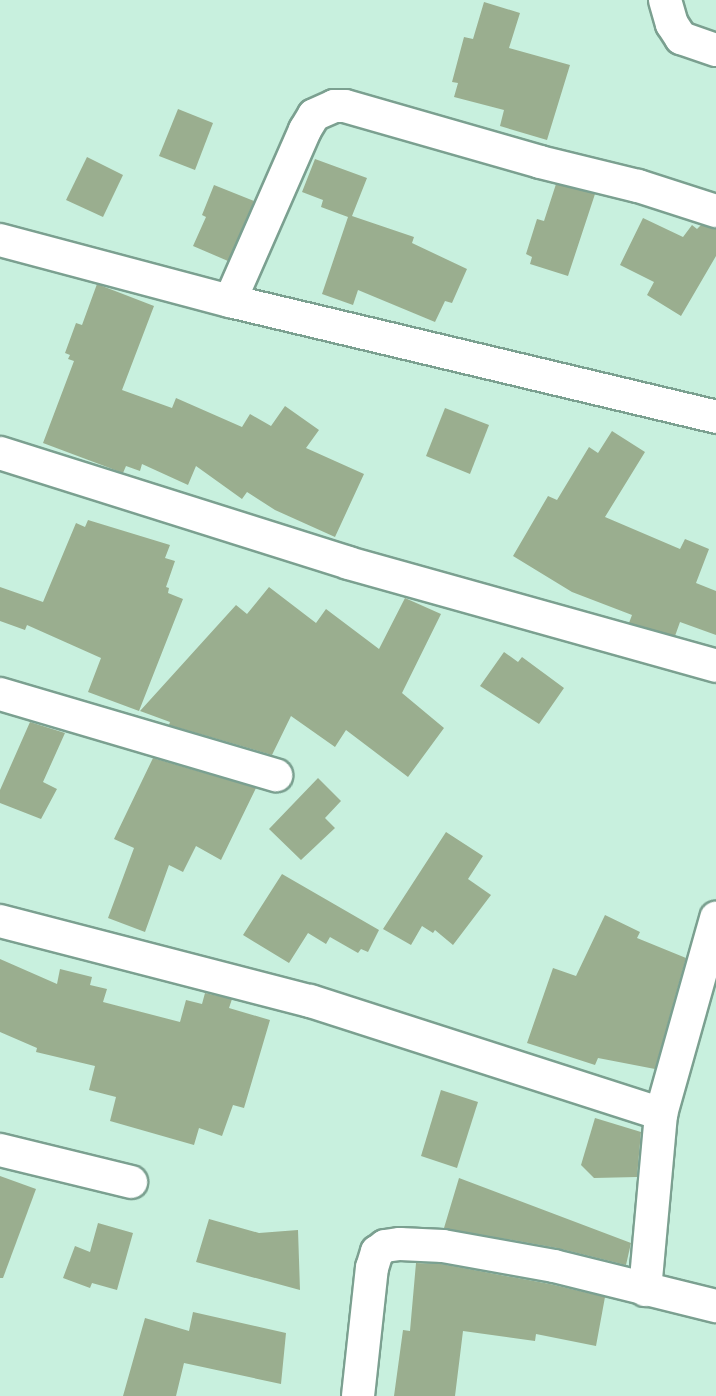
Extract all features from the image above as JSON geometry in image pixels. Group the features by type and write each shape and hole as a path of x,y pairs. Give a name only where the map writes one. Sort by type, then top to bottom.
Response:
{"street":[{"path":"665,0 672,24 681,38 716,50"},
{"path":"230,301 305,130 314,115 334,106 345,106 530,159 638,186 716,211"},
{"path":"0,240 230,301 716,417"},
{"path":"0,453 348,563 716,666"},
{"path":"0,694 276,775"},
{"path":"645,1290 662,1114 716,918"},
{"path":"0,921 310,1001 662,1114"},
{"path":"0,1150 131,1182"},
{"path":"358,1396 372,1268 377,1252 385,1246 400,1244 443,1246 554,1266 716,1306"}],"building":[{"path":"484,2 520,13 509,48 570,65 547,140 500,126 504,110 454,97 458,83 452,82 464,37 473,39"},
{"path":"178,109 213,123 195,170 159,156"},
{"path":"87,157 123,175 103,217 66,200"},
{"path":"315,159 367,178 352,216 414,237 412,243 467,269 452,303 445,301 435,322 358,290 353,305 322,294 348,217 321,207 323,200 302,192"},
{"path":"556,184 595,194 568,276 530,264 532,257 526,254 537,219 544,221"},
{"path":"214,185 254,201 228,261 193,246 206,217 202,215"},
{"path":"643,218 683,237 692,225 697,229 701,225 716,228 716,256 681,316 647,295 654,282 620,265"},
{"path":"97,284 154,306 122,390 172,408 176,398 242,427 250,414 271,426 285,406 319,430 306,448 364,474 335,537 275,510 247,492 242,499 196,466 188,485 142,464 140,471 126,466 123,473 43,443 74,361 68,359 70,355 65,353 76,323 82,325"},
{"path":"445,408 489,425 470,474 426,456"},
{"path":"612,431 645,452 605,517 680,549 685,539 709,549 696,583 716,591 716,635 680,622 675,636 629,623 632,615 572,592 513,556 548,496 557,500 589,447 598,453"},
{"path":"88,520 170,545 165,558 175,561 166,587 169,588 168,593 183,599 139,711 88,692 101,658 27,625 25,630 0,621 0,587 43,602 76,523 85,527"},
{"path":"269,587 316,623 326,609 379,649 405,598 441,614 402,693 444,728 408,777 346,730 335,747 291,716 272,755 169,725 170,722 140,711 236,605 247,614"},
{"path":"504,652 518,662 522,657 564,688 539,724 480,686"},
{"path":"30,722 65,733 43,782 57,789 41,819 0,803 0,790"},
{"path":"153,758 256,788 221,860 196,846 183,872 169,865 145,932 108,918 134,848 114,839"},
{"path":"318,778 341,801 325,818 335,828 301,860 269,829"},
{"path":"446,832 483,856 468,879 491,895 453,945 435,930 433,933 422,926 411,945 383,929"},
{"path":"282,874 379,930 368,952 361,949 358,953 330,937 326,944 308,933 289,963 243,935"},
{"path":"605,915 640,932 637,938 686,958 655,1069 598,1058 595,1065 527,1043 553,968 576,976"},
{"path":"0,959 57,984 60,969 92,977 90,985 107,989 103,1002 180,1022 186,1000 202,1004 205,993 232,999 229,1008 270,1020 244,1108 233,1105 222,1136 199,1128 194,1145 110,1121 116,1097 89,1090 95,1066 36,1052 37,1048 0,1032"},
{"path":"441,1090 478,1102 457,1168 421,1156"},
{"path":"595,1118 641,1132 637,1177 594,1178 581,1165"},
{"path":"0,1176 36,1189 3,1278 0,1278"},
{"path":"459,1178 631,1243 626,1265 557,1248 444,1228"},
{"path":"209,1219 259,1233 298,1230 300,1290 196,1262"},
{"path":"98,1223 133,1233 117,1290 92,1283 90,1288 63,1278 75,1246 90,1252"},
{"path":"416,1263 441,1264 550,1284 605,1297 596,1346 536,1334 535,1341 463,1331 455,1396 394,1396 403,1330 410,1331"},
{"path":"193,1312 286,1333 281,1384 184,1363 176,1396 123,1396 145,1318 189,1331"}]}
